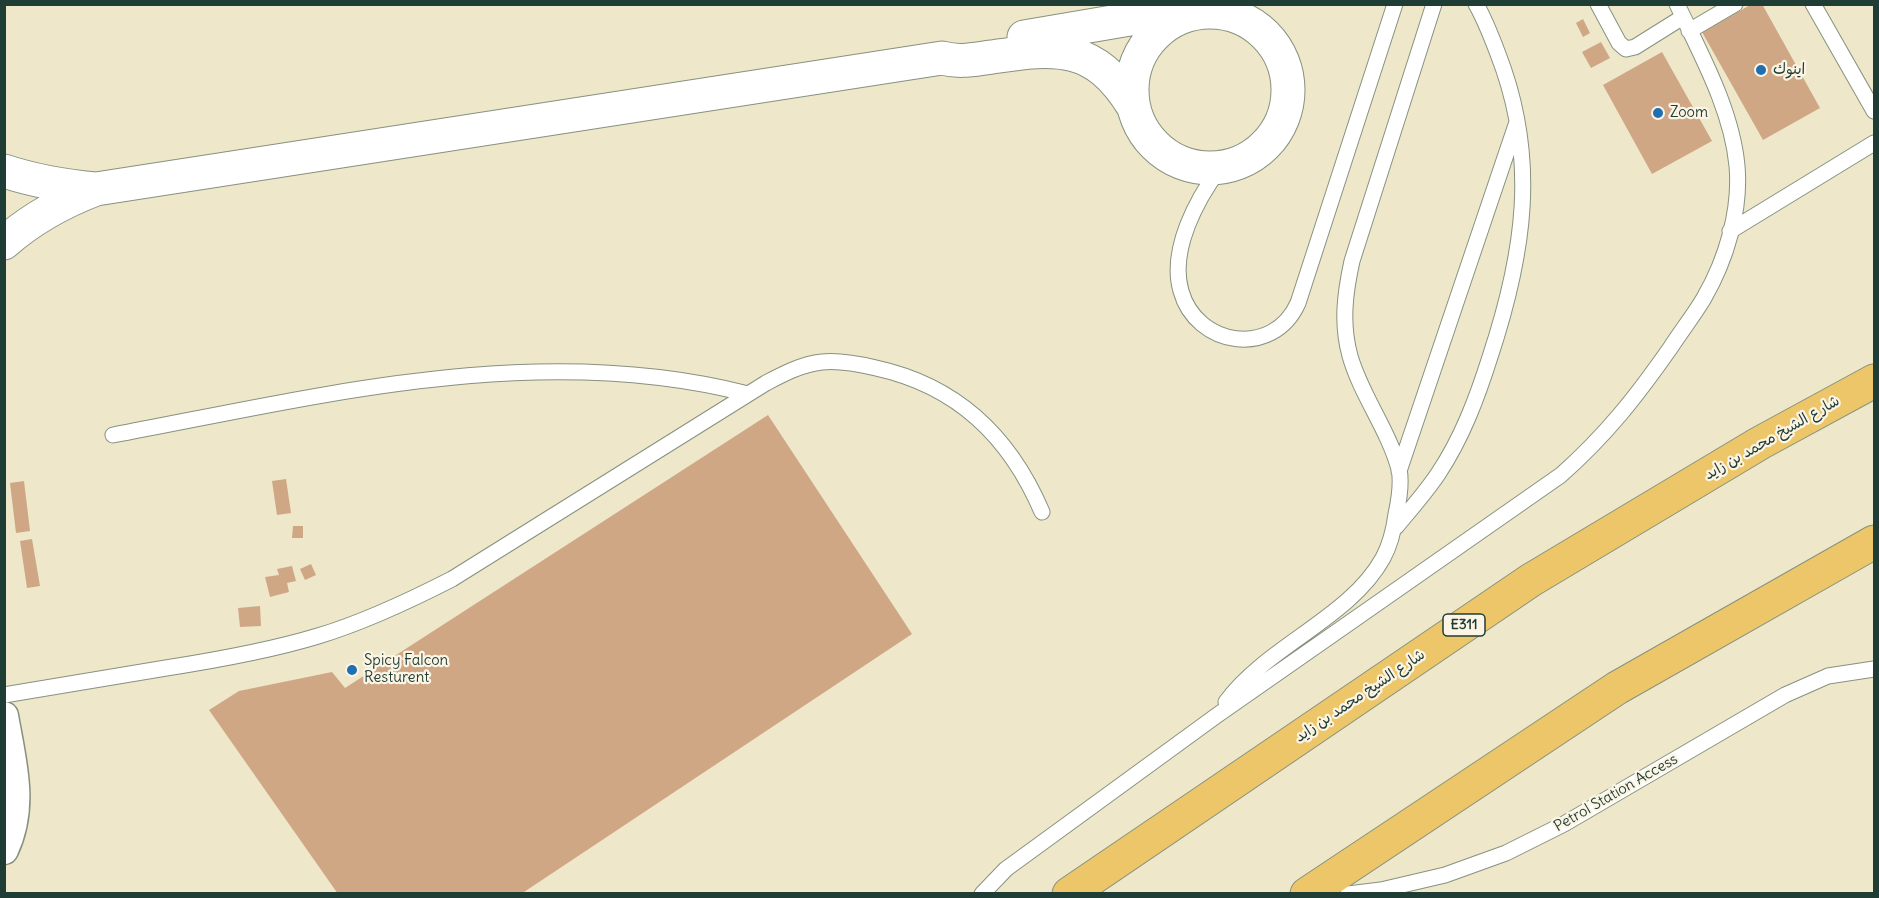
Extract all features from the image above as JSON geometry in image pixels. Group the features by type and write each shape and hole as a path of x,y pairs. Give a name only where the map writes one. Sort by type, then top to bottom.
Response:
{"highway":[{"name":"شارع الشيخ محمد بن زايد","path":"1069,894 1531,580 1760,443 1875,381"},
{"path":"1307,894 1617,688 1875,542"}],"street":[{"path":"4,243 51,209 96,189 942,58 957,61 1042,50 1061,51 1079,56 1096,65 1123,90 1133,106 1141,128 1156,146 1175,160 1197,167 1220,168 1246,160 1267,145 1282,123 1289,97 1287,71 1276,46 1258,27 1234,14 1208,10 963,47 942,58"},
{"path":"1133,106 1132,78 1141,51 1158,30 1182,15"},
{"path":"4,171 57,184 96,189"},
{"path":"4,716 15,782 16,810 10,838 4,850"}],"lane":[{"path":"1220,168 1198,201 1184,237 1178,265 1181,291 1192,313 1210,330 1234,339 1259,339 1278,331 1293,315 1298,303 1395,4"},
{"path":"1216,716 1245,681 1348,599 1367,581 1384,557 1394,530 1400,495 1399,471 1387,438 1361,386 1350,355 1345,324 1345,292 1352,261 1434,4"},
{"path":"1394,530 1438,474 1462,432 1481,385 1514,274 1524,196 1518,119 1502,64 1476,4"},
{"path":"1598,4 1619,43 1626,49 1635,47 1683,18 1735,4"},
{"path":"1813,4 1875,111"},
{"path":"982,894 1006,869 1216,716 1561,475 1591,448 1643,387 1704,298 1722,262 1736,201 1737,168 1732,135 1719,96 1683,18"},
{"path":"1399,471 1518,119"},
{"path":"1730,231 1875,143"},
{"path":"4,695 271,649 364,620 452,579 748,393 785,374 821,362 842,362 894,372 919,381 964,407 1003,444 1023,473 1042,512"},
{"path":"113,435 379,386 489,375 595,373 637,375 712,384 748,393"},
{"name":"Petrol Station Access","path":"1348,894 1381,890 1445,875 1506,853 1564,824 1785,695 1828,676 1875,669"}],"building":[{"name":"اينوك","path":"1752,4 1762,4 1820,108 1763,140 1702,32"},
{"path":"1583,19 1590,33 1583,37 1576,23"},
{"path":"1601,42 1610,58 1591,68 1582,52"},
{"name":"Zoom","path":"1662,52 1712,141 1652,174 1603,85"},
{"path":"768,415 912,634 521,894 338,894 209,710 239,691 332,672 345,688"},
{"path":"286,479 291,513 277,515 272,481"},
{"path":"24,481 30,531 16,533 10,483"},
{"path":"293,526 303,526 303,538 292,538"},
{"path":"32,539 40,586 27,588 20,541"},
{"path":"311,564 316,575 305,580 300,569"},
{"path":"292,566 296,581 287,583 289,592 270,597 265,577 279,575 277,569"},
{"path":"260,606 261,626 240,627 238,608"}],"place":[{"name":"اينوك","path":"1761,70"},
{"name":"Zoom","path":"1658,113"},
{"name":"Spicy Falcon Resturent","path":"352,670"}]}
